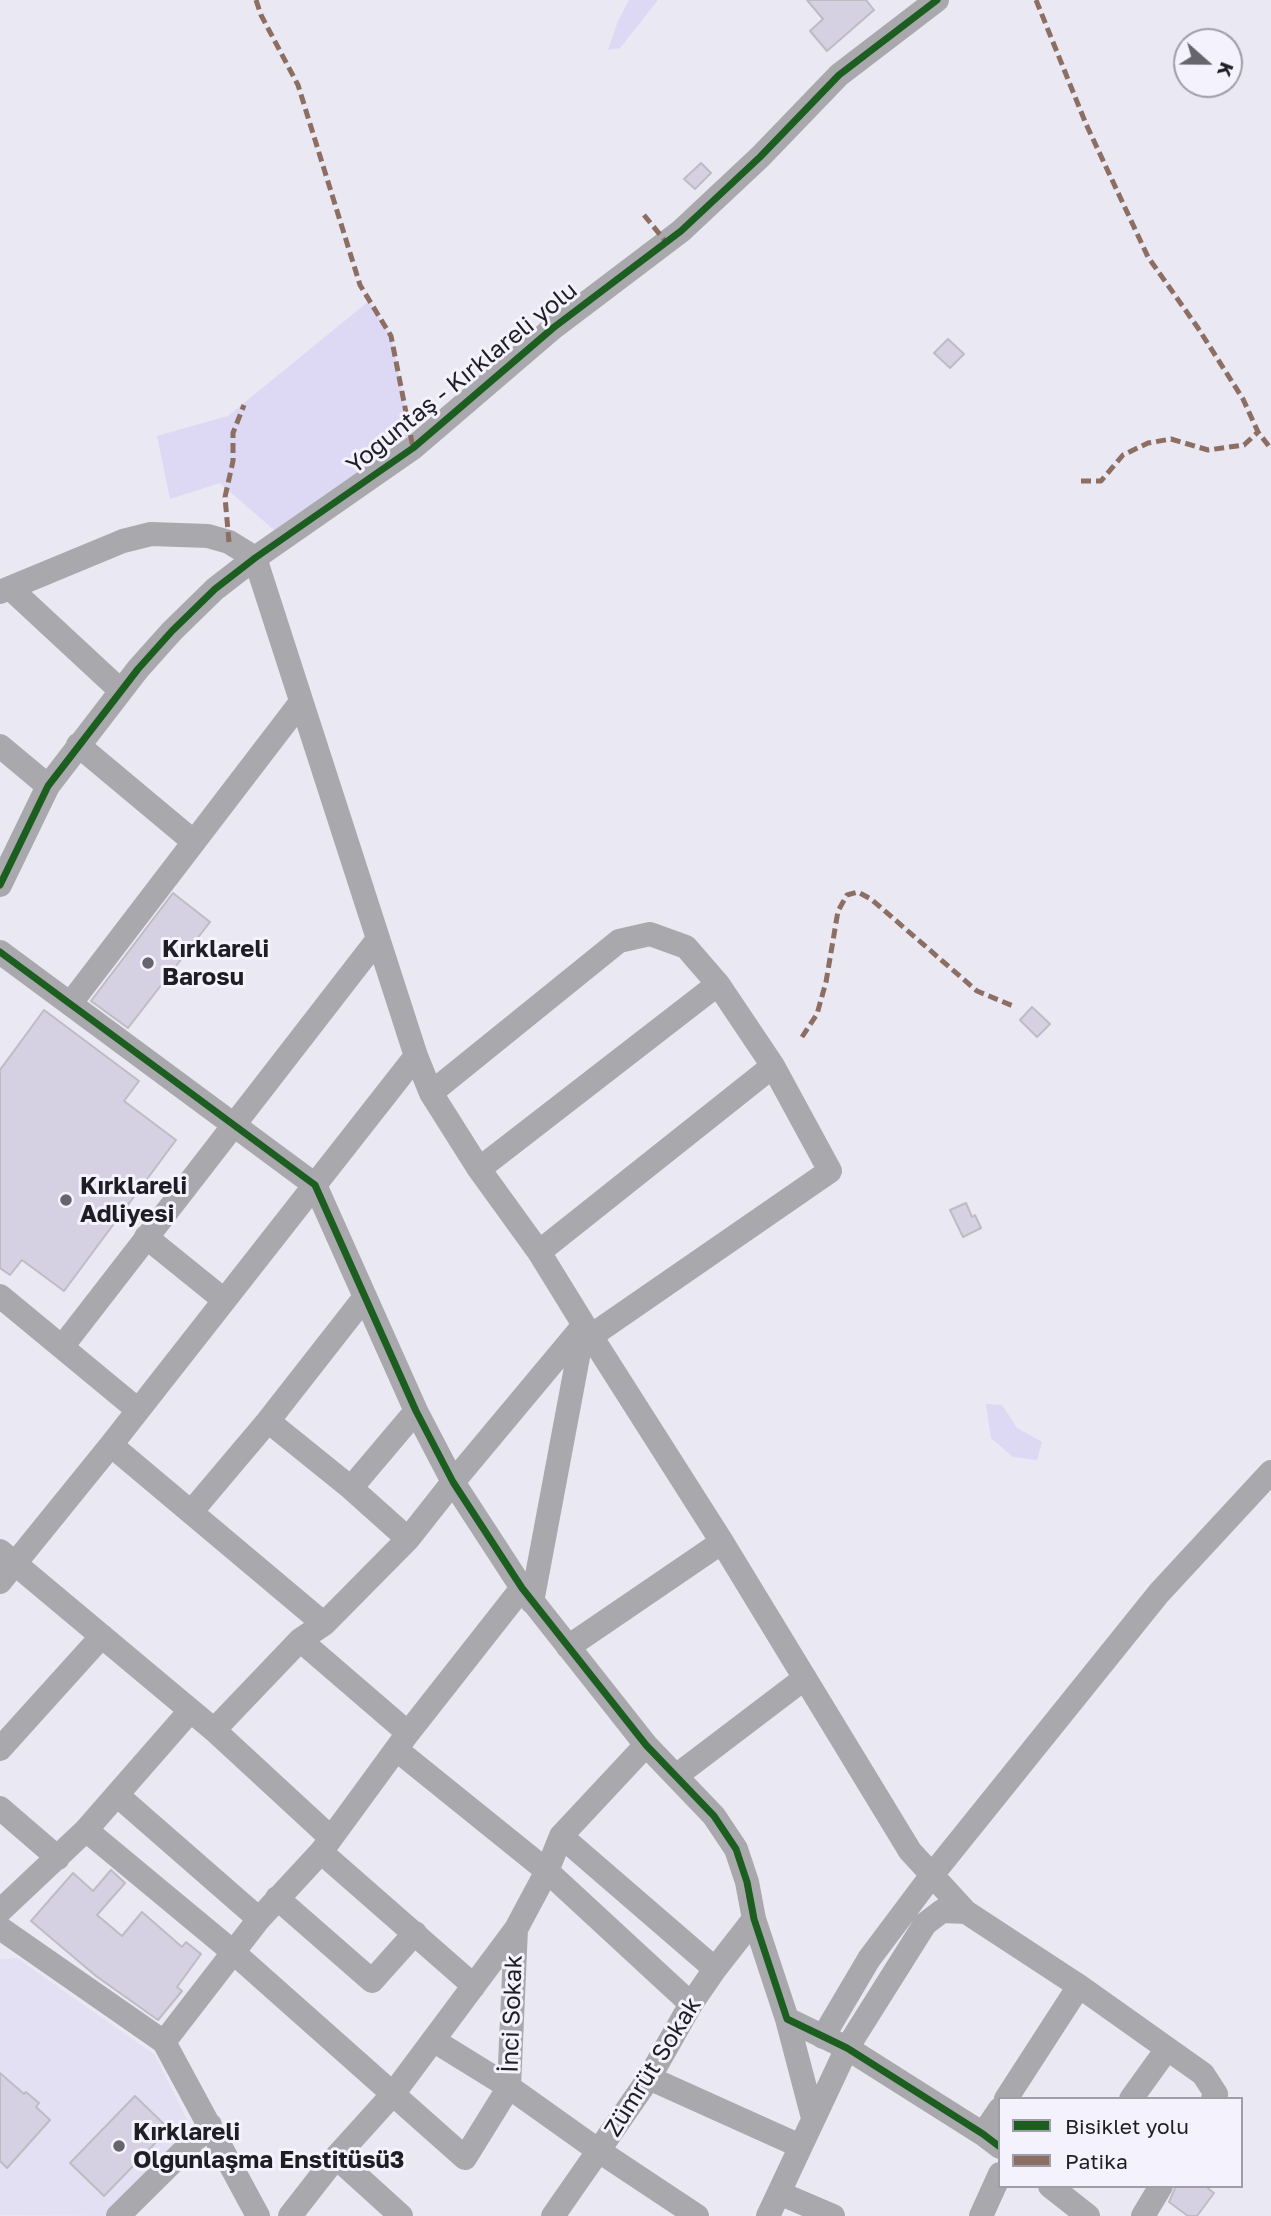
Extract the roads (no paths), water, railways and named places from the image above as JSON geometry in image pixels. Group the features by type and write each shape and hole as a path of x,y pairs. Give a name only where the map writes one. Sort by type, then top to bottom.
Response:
{"street":[{"name":"Yoğuntaş - Kırklareli yolu","path":"0,885 48,786 121,691 172,631 215,589 254,558 413,448 553,328 681,231 760,158 839,75 937,0"},
{"path":"121,691 5,590 123,541 151,534 208,536 229,542 254,558 416,1056 431,1093 479,1169 539,1252 722,1542 910,1851 966,1912 1079,1986 1203,2074 1216,2094 1214,2097"},
{"path":"70,1004 301,702"},
{"path":"78,745 194,842"},
{"path":"0,746 48,786"},
{"path":"214,1730 300,1640 324,1624 408,1539 453,1482 588,1331 830,1171 773,1066 718,984 686,947 650,934 619,941 431,1093"},
{"path":"62,1347 378,939"},
{"path":"0,952 315,1185 416,1410 453,1482 527,1595 646,1745 714,1816 736,1849 747,1882 754,1919 787,2019 813,2118"},
{"path":"479,1169 718,984"},
{"path":"416,1056 111,1445 5,1566 102,1636 214,1730 415,1933 474,1986"},
{"path":"539,1252 773,1066"},
{"path":"146,1237 224,1300"},
{"path":"0,1296 138,1410"},
{"path":"192,1511 268,1421 365,1297"},
{"path":"164,2042 276,1898 326,1845 402,1742 527,1595 588,1331"},
{"path":"351,1488 416,1410"},
{"path":"268,1421 351,1488 408,1539"},
{"path":"111,1445 324,1624"},
{"path":"823,2037 869,1959 932,1875 1159,1593 1271,1472"},
{"path":"568,1647 722,1542"},
{"path":"0,1749 102,1636"},
{"path":"300,1640 402,1742 691,2004"},
{"path":"676,1776 805,1678"},
{"path":"5,1899 58,1858 86,1830 190,1711"},
{"path":"289,2216 336,2157 393,2094 516,1930 547,1871 561,1836 646,1745"},
{"path":"117,1795 260,1919"},
{"path":"0,1808 58,1858"},
{"path":"86,1830 233,1952 393,2094"},
{"path":"561,1836 715,1969"},
{"path":"276,1898 372,1981 415,1933"},
{"path":"768,2216 847,2048 925,1924 943,1911 966,1912"},
{"name":"Zümrüt Sokak","path":"553,2216 649,2078 691,2004 754,1919"},
{"path":"0,1928 164,2042 258,2216"},
{"name":"İnci Sokak","path":"393,2094 465,2158 509,2087 516,1930"},
{"path":"1007,2097 1079,1986"},
{"path":"787,2019 847,2048 991,2141 998,2116"},
{"path":"433,2040 509,2087 697,2216"},
{"path":"1133,2097 1167,2049"},
{"path":"649,2078 800,2146"},
{"path":"118,2216 210,2124"},
{"path":"336,2157 401,2216"},
{"path":"981,2216 998,2179"},
{"path":"1143,2216 1160,2188"},
{"path":"1061,2190 1088,2216"},
{"path":"779,2193 833,2216"}],"place":[{"name":"Kırklareli Barosu","path":"148,963"},
{"name":"Kırklareli Adliyesi","path":"66,1200"},
{"name":"Kırklareli Olgunlaşma Enstitüsü3","path":"119,2146"}]}
